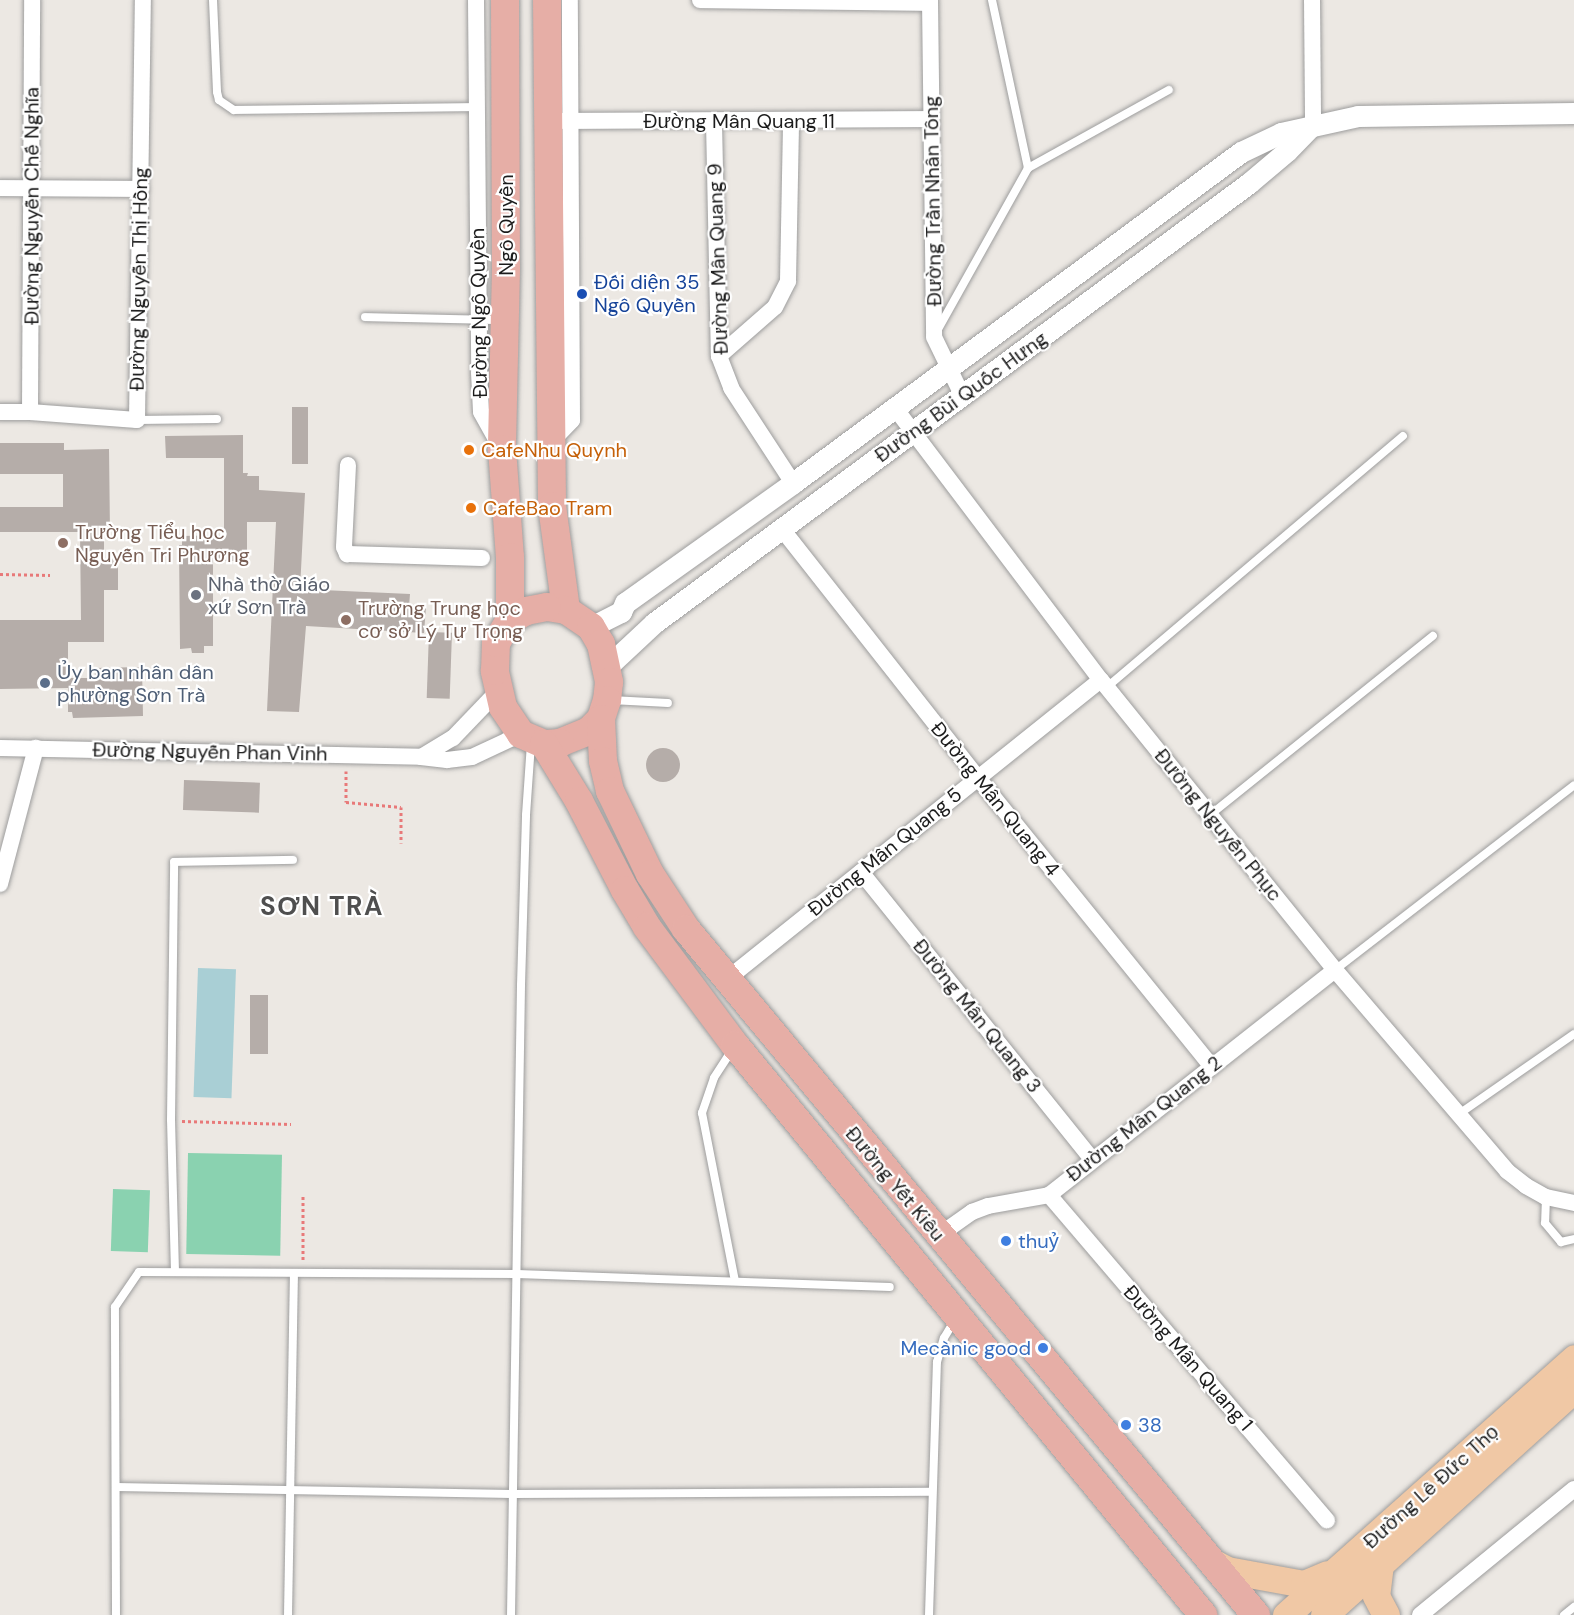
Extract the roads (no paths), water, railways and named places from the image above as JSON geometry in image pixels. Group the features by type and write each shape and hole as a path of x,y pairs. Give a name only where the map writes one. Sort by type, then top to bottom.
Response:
{"highway":[{"name":"Ngô Quyền","path":"505,0 491,319 510,557 510,620"},
{"path":"548,0 560,121 552,506 566,610"},
{"path":"566,610 591,627 601,644 607,667 604,709 589,731 576,739 532,739 512,723 498,691 495,671 496,643 510,620 526,611 566,610"},
{"name":"Đường Yết Kiêu","path":"604,709 606,778 618,810 655,882 726,980 1256,1615"},
{"name":"Đường Yết Kiêu","path":"532,739 579,801 647,927 735,1045 1200,1613"}],"main road":[{"name":"Đường Lê Đức Thọ","path":"1286,1615 1574,1358"},
{"name":"Đường Lê Đức Thọ","path":"1324,1615 1574,1389"},
{"path":"1212,1562 1227,1570 1304,1584 1339,1569"},
{"path":"1346,1615 1372,1571"},
{"path":"1372,1571 1376,1596 1386,1615"}],"street":[{"name":"Đường Nguyễn Chế Nghĩa","path":"30,412 33,188 32,0"},
{"name":"Đường Nguyễn Thị Hồng","path":"0,412 137,420 142,0"},
{"name":"Đường Ngô Quyền","path":"476,0 477,107 491,319"},
{"path":"560,121 570,0"},
{"path":"700,0 930,1"},
{"path":"1312,0 1313,125"},
{"name":"Đường Trần Nhân Tông","path":"930,1 934,337 963,395"},
{"name":"Đường Bùi Quốc Hưng","path":"591,627 621,612 625,603 793,483 1241,152 1281,133 1313,125 1381,114 1574,113"},
{"name":"Đường Mân Quang 11","path":"560,121 714,122 931,119"},
{"path":"719,356 775,307 788,281 791,121"},
{"name":"Đường Mân Quang 9","path":"714,122 719,356 732,388 793,483"},
{"name":"Đường Bùi Quốc Hưng","path":"607,667 654,624 1249,183 1287,151 1313,125"},
{"path":"0,188 141,189"},
{"name":"Đường Nguyễn Phục","path":"895,408 1104,683 1335,970 1507,1171 1526,1186 1546,1197 1574,1203"},
{"path":"348,465 344,547 347,555 482,558"},
{"name":"Đường Mân Quang 4","path":"782,529 978,778 1211,1066"},
{"name":"Đường Mân Quang 5","path":"726,980 978,778 1104,683"},
{"path":"421,757 453,738 498,691"},
{"name":"Đường Nguyễn Phan Vinh","path":"0,748 421,757 447,760 472,757 532,739"},
{"path":"0,884 36,748"},
{"name":"Đường Mân Quang 3","path":"861,872 1092,1159"},
{"name":"Đường Mân Quang 2","path":"938,1236 972,1212 988,1206 1049,1195 1335,970"},
{"name":"Đường Mân Quang 1","path":"1049,1195 1327,1520"},
{"path":"1420,1615 1572,1496"}],"lane":[{"path":"213,0 217,92 219,100 234,110 477,107"},
{"path":"992,0 1028,168"},
{"path":"934,337 1028,168 1168,90"},
{"path":"365,317 491,319"},
{"path":"137,420 217,419"},
{"path":"1104,683 1403,436"},
{"path":"1210,815 1433,636"},
{"path":"604,709 668,703"},
{"path":"511,1615 521,985 526,815 532,739"},
{"path":"1335,970 1574,785"},
{"path":"175,1272 171,1120 174,862 293,860"},
{"path":"1459,1114 1574,1034"},
{"path":"735,1045 714,1078 702,1113 735,1281"},
{"path":"1546,1197 1545,1223 1561,1242 1574,1239"},
{"path":"116,1615 115,1307 139,1272 517,1274 890,1287"},
{"path":"288,1615 289,1488 298,1274"},
{"path":"929,1615 937,1362 944,1338 958,1316"},
{"path":"116,1487 289,1488 512,1494 932,1492"},
{"path":"1564,1615 1574,1607"}],"water":[{"path":"198,968 236,969 231,1098 193,1097"}],"place":[{"name":"Đối diện 35 Ngô Quyền","path":"582,294"},
{"name":"CafeNhu Quynh","path":"469,450"},
{"name":"CafeBao Tram","path":"471,508"},
{"name":"Trường Tiểu học Nguyễn Tri Phương","path":"63,543"},
{"name":"Nhà thờ Giáo xứ Sơn Trà","path":"196,595"},
{"name":"Trường Trung học cơ sở Lý Tự Trọng","path":"346,620"},
{"name":"Ủy ban nhân dân phường Sơn Trà","path":"45,683"},
{"name":"thuỷ","path":"1006,1241"},
{"name":"Mecànic good","path":"1043,1348"},
{"name":"38","path":"1126,1425"}],"district":[{"name":"SƠN TRÀ","path":"322,907"}]}
